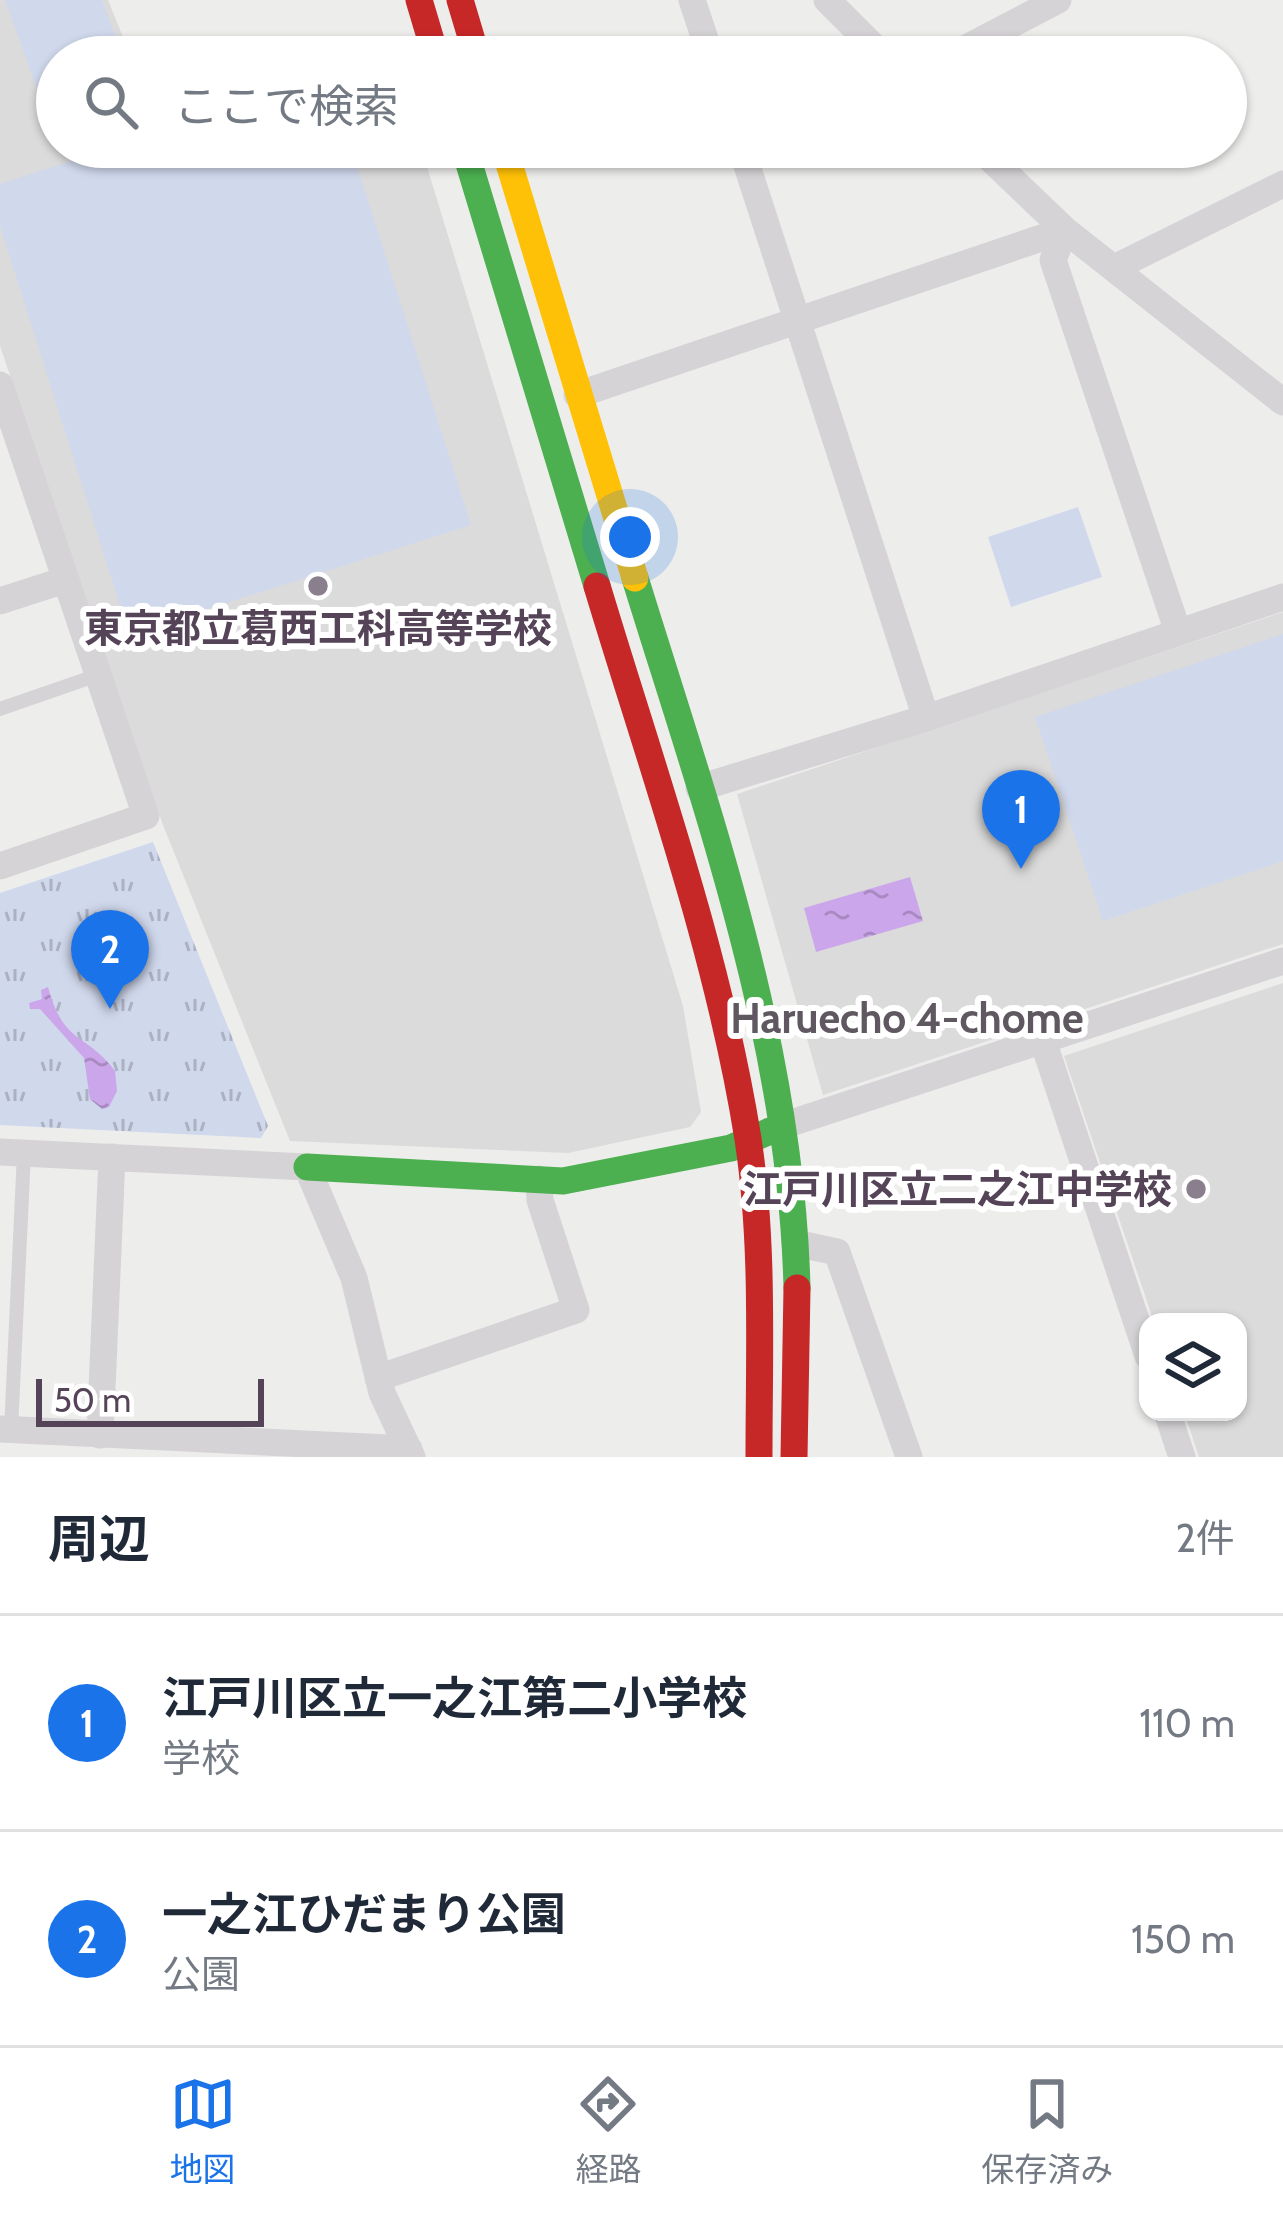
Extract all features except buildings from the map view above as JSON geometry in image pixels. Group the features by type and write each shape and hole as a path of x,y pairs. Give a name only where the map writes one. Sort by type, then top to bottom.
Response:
{"main road":[{"path":"419,0 430,36"},
{"path":"460,0 471,36"},
{"path":"470,168 720,995 748,1140 759,1235 759,1457"},
{"path":"509,168 755,983 785,1124 795,1244 799,1305 794,1457"},
{"path":"307,1167 563,1181 730,1148 785,1124"}],"street":[{"path":"692,0 704,36"},
{"path":"827,0 863,36"},
{"path":"989,36 1058,0"},
{"path":"749,168 926,718"},
{"path":"1000,168 1065,230 1283,402"},
{"path":"1114,268 1283,184"},
{"path":"577,395 1065,230"},
{"path":"1065,230 1053,260 1178,632"},
{"path":"0,385 15,453 65,580 146,816 0,866"},
{"path":"0,601 65,580"},
{"path":"699,788 926,718 1283,597"},
{"path":"785,1124 1283,961"},
{"path":"1043,1041 1139,1329"},
{"path":"12,1152 307,1167 354,1278 378,1378 410,1453 238,1449 100,1435 17,1437"},
{"path":"100,1435 112,1157"},
{"path":"378,1378 576,1310 539,1180"},
{"path":"795,1244 837,1252 909,1457"},
{"path":"1170,1421 1182,1457"}],"lane":[{"path":"0,709 98,675"},
{"path":"12,1152 17,1437"}],"shaded area":[{"name":"東京都立葛西工科高等学校","path":"0,0 108,0 123,36 36,36 36,168 427,168 683,1006 701,1112 690,1127 568,1153 290,1141 163,825 0,346"},
{"path":"1283,612 1283,944 823,1095 737,794"},
{"name":"江戸川区立二之江中学校","path":"1283,983 1283,1457 1199,1457 1187,1421 1247,1421 1247,1313 1151,1313 1064,1056"}],"green space":[{"path":"5,0 102,0 115,36 36,36 36,86"},
{"path":"50,168 358,168 471,525 129,634 0,226 0,184"},
{"path":"1078,507 1102,577 1011,607 988,537"},
{"path":"1283,634 1283,861 1103,921 1035,717"},
{"path":"153,842 268,1126 261,1138 0,1125 0,893"}],"water":[{"path":"910,877 923,921 816,952 804,908"},
{"path":"48,987 61,1020 115,1071 117,1091 109,1107 102,1109 90,1099 84,1058 40,1009 30,1009 29,1003 42,999 41,990"}],"traffic: fast":[{"path":"470,168 597,586"},
{"path":"635,578 716,840 762,1017 791,1196 797,1288"},
{"path":"307,1167 563,1181 731,1148 770,1131"}],"traffic: slow":[{"path":"510,168 635,578"}],"traffic: jam":[{"path":"419,0 430,36"},
{"path":"460,0 471,36"},
{"path":"597,586 682,861 735,1069 756,1218 759,1457"},
{"path":"794,1457 797,1288"}],"place":[{"name":"東京都立葛西工科高等学校","path":"318,586"},
{"name":"江戸川区立一之江第二小学校","path":"1021,869"},
{"name":"一之江ひだまり公園","path":"110,1009"},
{"name":"江戸川区立二之江中学校","path":"1196,1189"}],"district":[{"name":"Haruecho 4-chome","path":"907,1018"}]}
